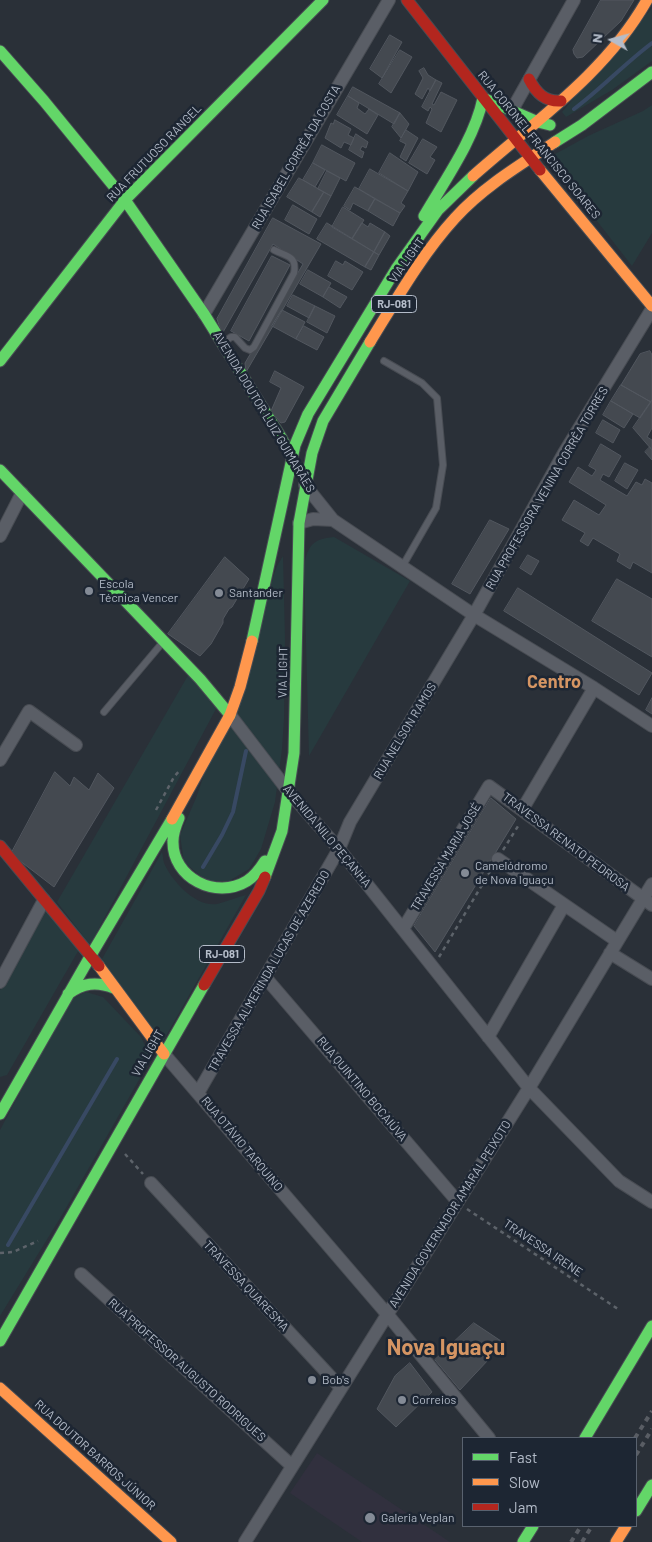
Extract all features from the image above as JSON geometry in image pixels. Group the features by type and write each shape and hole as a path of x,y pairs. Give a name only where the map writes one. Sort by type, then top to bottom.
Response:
{"main road":[{"name":"RUA FRUTUOSO RANGEL","path":"0,361 125,200 323,0"},
{"name":"RUA CORONEL FRANCISCO SOARES","path":"407,0 516,140 652,308"},
{"name":"VIA LIGHT","path":"0,1114 68,994 189,790 230,715 240,688 255,629 292,457 298,435 308,414 396,269 438,210 466,182 561,102 606,57 636,18 647,0"},
{"name":"AVENIDA DOUTOR LUIZ GUIMARÃES","path":"0,51 44,101 125,200 204,314 292,457 305,485"},
{"name":"VIA LIGHT","path":"1,1337 259,891 274,858 282,831 294,753 299,523 305,485 317,436 323,422 368,344 415,270 455,218 498,179 582,125 652,72"},
{"path":"530,79 533,88 544,99 561,102"},
{"path":"396,269 440,187 473,131 484,98 538,122 566,127 582,125"},
{"name":"AVENIDA NILO PEÇANHA","path":"0,470 200,679 230,715"},
{"path":"268,564 281,541 291,528 299,523"},
{"path":"189,790 175,828 173,848 183,870 193,881 203,886 227,888 246,882 262,866 282,831"},
{"name":"RUA OTÁVIO TARQUINO","path":"0,846 91,955 164,1054"},
{"path":"68,994 78,987 91,982 101,983 114,988"},
{"path":"586,1437 652,1326"},
{"name":"RUA DOUTOR BARROS JÚNIOR","path":"0,1388 171,1542"},
{"path":"637,1509 652,1485"},
{"path":"523,1542 532,1527"},
{"path":"616,1542 625,1527"}],"street":[{"name":"RUA ISABEL CORRÊA DA COSTA","path":"204,314 389,0"},
{"path":"512,110 574,0"},
{"name":"RUA PROFESSORA VENINA CORRÊA TORRES","path":"474,615 564,453 652,308"},
{"name":"AVENIDA DOUTOR LUIZ GUIMARÃES","path":"305,485 333,520 474,615 594,688 652,726"},
{"path":"0,536 22,493"},
{"path":"299,523 318,518 333,520"},
{"name":"RUA NELSON RAMOS","path":"339,849 350,822 474,615"},
{"path":"524,811 594,688"},
{"path":"0,760 29,711 76,745"},
{"name":"AVENIDA NILO PEÇANHA","path":"230,715 289,792 339,849 529,1088 619,1181 652,1202"},
{"name":"TRAVESSA RENATO PEDROSA","path":"489,786 647,902"},
{"name":"TRAVESSA MARIA JOSÉ","path":"403,929 489,786"},
{"name":"TRAVESSA ALMERINDA LUCAS DE AZEREDO","path":"198,1093 339,849"},
{"path":"498,859 617,941"},
{"name":"AVENIDA GOVERNADOR AMARAL PEIXOTO","path":"245,1542 529,1088 617,941 647,902 652,884"},
{"path":"0,982 44,900"},
{"path":"488,1037 564,905"},
{"path":"610,953 652,979"},
{"name":"RUA QUINTINO BOCAIÚVA","path":"265,976 458,1202"},
{"name":"RUA OTÁVIO TARQUINO","path":"164,1054 387,1314 488,1437"},
{"name":"TRAVESSA QUARESMA","path":"151,1183 341,1388"},
{"name":"RUA PROFESSOR AUGUSTO RODRIGUES","path":"81,1274 292,1466"}],"lane":[{"path":"222,344 231,337 235,337 246,348 250,350 254,347 294,273 296,265 293,259 274,250"},
{"path":"384,361 422,383 437,398 443,465 436,508 402,567"},
{"path":"104,712 164,641"}],"path":[{"path":"433,967 498,859 524,811"},
{"path":"113,1141 151,1183"},
{"name":"TRAVESSA IRENE","path":"458,1202 618,1309"},
{"path":"0,1253 13,1252 42,1239"}],"shaded area":[{"name":"Galeria Veplan","path":"317,1453 450,1542 362,1542 290,1493"}],"green space":[{"path":"652,8 652,61 612,90 566,117 562,112"},
{"path":"652,105 652,233 632,266 548,158"},
{"path":"334,537 410,581 309,756 304,566 307,553 312,545 321,540"},
{"path":"283,556 284,719 275,802 261,849 249,869 229,881 206,881 184,862 180,835 196,798 277,566"},
{"path":"190,672 217,707 90,945 57,902"},
{"path":"162,852 164,863 178,885 193,897 209,904 217,904 246,895 162,1043 102,959"},
{"path":"44,906 81,946 7,1075 0,1077 0,990"},
{"path":"86,992 103,997 141,1037 149,1054 148,1064 62,1215 0,1316 0,1130 71,999"}],"building":[{"path":"601,0 634,0 621,21 583,57 577,58 573,50"},
{"path":"390,35 402,42 382,78 370,69"},
{"path":"400,50 412,57 391,93 379,84"},
{"path":"424,68 428,75 436,80 430,91 428,88 422,99 415,94 423,78 419,71"},
{"path":"436,80 442,83 432,104 434,105 441,92 457,100 441,132 426,123 432,109 430,107 428,111 422,107"},
{"path":"353,87 400,113 394,124 348,96"},
{"path":"348,96 359,103 357,108 365,114 369,109 378,115 367,134 337,115"},
{"path":"400,113 409,124 401,138 392,127"},
{"path":"335,120 351,129 348,135 354,138 351,145 344,142 341,148 325,138 331,123 333,124"},
{"path":"406,130 418,138 406,161 400,157 406,144 400,141"},
{"path":"356,134 368,142 366,148 362,146 360,150 364,152 362,158 349,150"},
{"path":"423,139 437,147 430,157 435,160 427,174 409,163"},
{"path":"322,145 355,163 346,181 313,163"},
{"path":"390,153 418,172 408,191 379,173"},
{"path":"313,163 325,170 315,187 303,180"},
{"path":"370,169 408,191 401,203 405,206 400,213 359,189"},
{"path":"327,171 340,178 331,196 318,189"},
{"path":"299,178 324,192 312,212 287,197"},
{"path":"355,187 375,199 368,211 353,203 350,210 344,206"},
{"path":"324,192 331,196 320,217 312,212"},
{"path":"375,199 400,213 393,226 368,211"},
{"path":"293,205 317,219 309,234 285,220"},
{"path":"343,207 364,220 352,239 332,227"},
{"path":"273,218 321,244 246,372 245,363 303,264 273,244 222,334 217,319"},
{"path":"327,223 374,252 365,267 317,239"},
{"path":"362,223 368,227 370,223 385,232 374,252 352,239"},
{"path":"385,232 390,236 379,255 374,252"},
{"path":"374,252 379,255 371,270 365,267"},
{"path":"272,256 290,265 249,341 231,331"},
{"path":"336,261 343,265 345,261 363,272 352,290 328,276"},
{"path":"308,270 331,283 323,297 300,284"},
{"path":"329,287 347,297 340,308 323,297"},
{"path":"293,295 315,306 309,318 287,306"},
{"path":"315,306 335,316 327,333 307,322"},
{"path":"282,310 305,322 296,339 272,326"},
{"path":"304,326 324,337 317,350 296,339"},
{"path":"650,351 652,355 651,402 621,385 640,354"},
{"path":"275,371 304,387 285,422 281,423 271,411 281,388 270,382"},
{"path":"621,385 651,402 640,418 611,401"},
{"path":"652,400 652,428 647,437 652,440 652,450 633,428"},
{"path":"611,401 633,414 624,428 603,415"},
{"path":"603,420 620,430 613,443 596,433"},
{"path":"601,444 621,456 609,477 603,474 600,480 627,496 636,482 642,485 645,479 652,483 652,573 633,562 630,569 617,561 620,554 593,538 588,546 580,541 585,533 562,520 574,500 599,515 606,505 569,482 578,467 592,476 596,470 589,466"},
{"path":"650,447 652,450 652,460 645,452"},
{"path":"625,463 638,470 627,489 615,481"},
{"path":"490,520 509,529 470,594 452,584"},
{"path":"528,555 539,561 531,575 520,568"},
{"name":"Santander","path":"225,557 249,579 223,619 223,623 211,644 200,656 168,634"},
{"path":"617,579 652,599 652,657 592,621"},
{"path":"518,588 652,673 639,695 504,611"},
{"path":"652,698 652,714 646,710"},
{"path":"55,772 70,786 74,777 89,790 98,773 114,788 54,887 11,854"},
{"name":"Camelódromo de Nova Iguaçu","path":"491,798 516,819 435,952 414,926"},
{"path":"474,1323 504,1343 460,1390 435,1360"},
{"name":"Correios","path":"410,1363 432,1392 396,1427 377,1409 395,1376"}],"waterway":[{"path":"574,109 652,43"},
{"path":"203,867 233,812 246,751"},
{"path":"8,1245 117,1059"}],"railway":[{"path":"636,1437 652,1411"},
{"path":"637,1453 652,1429"},
{"path":"571,1542 580,1527"},
{"path":"582,1542 591,1527"}],"traffic: fast":[{"path":"0,361 125,200 323,0"},
{"path":"0,51 44,101 125,200 204,314 282,439 296,466"},
{"path":"555,142 582,125 652,72"},
{"path":"424,216 466,143 479,113 483,98 538,122 550,125"},
{"path":"252,641 295,445 308,414 396,269 438,210 473,176"},
{"path":"265,877 282,831 294,753 299,523 312,453 323,421 370,342"},
{"path":"0,470 200,679 230,715"},
{"path":"179,818 173,838 175,854 180,866 198,882 222,888 235,886 252,877 265,861"},
{"path":"0,1114 172,819"},
{"path":"68,994 79,987 90,984 101,984 114,988"},
{"path":"0,1341 204,985"},
{"path":"586,1437 652,1326"},
{"path":"637,1509 652,1485"},
{"path":"523,1542 532,1527"}],"traffic: slow":[{"path":"473,176 590,74 611,51 647,0"},
{"path":"370,342 420,262 455,218 490,186 555,142"},
{"path":"540,170 652,306"},
{"path":"172,819 230,715 240,687 252,641"},
{"path":"99,966 164,1054"},
{"path":"0,1388 171,1542"},
{"path":"616,1542 625,1527"}],"traffic: jam":[{"path":"407,0 540,170"},
{"path":"529,79 542,96 550,100 561,101"},
{"path":"0,846 99,966"},
{"path":"204,985 259,891 265,877"}],"place":[{"name":"Escola Técnica Vencer","path":"89,591"},
{"name":"Santander","path":"219,593"},
{"name":"Camelódromo de Nova Iguaçu","path":"465,873"},
{"name":"Bob's","path":"312,1380"},
{"name":"Correios","path":"402,1400"},
{"name":"Galeria Veplan","path":"370,1518"}],"district":[{"name":"Centro","path":"554,682"},
{"name":"Nova Iguaçu","path":"446,1348"}]}
